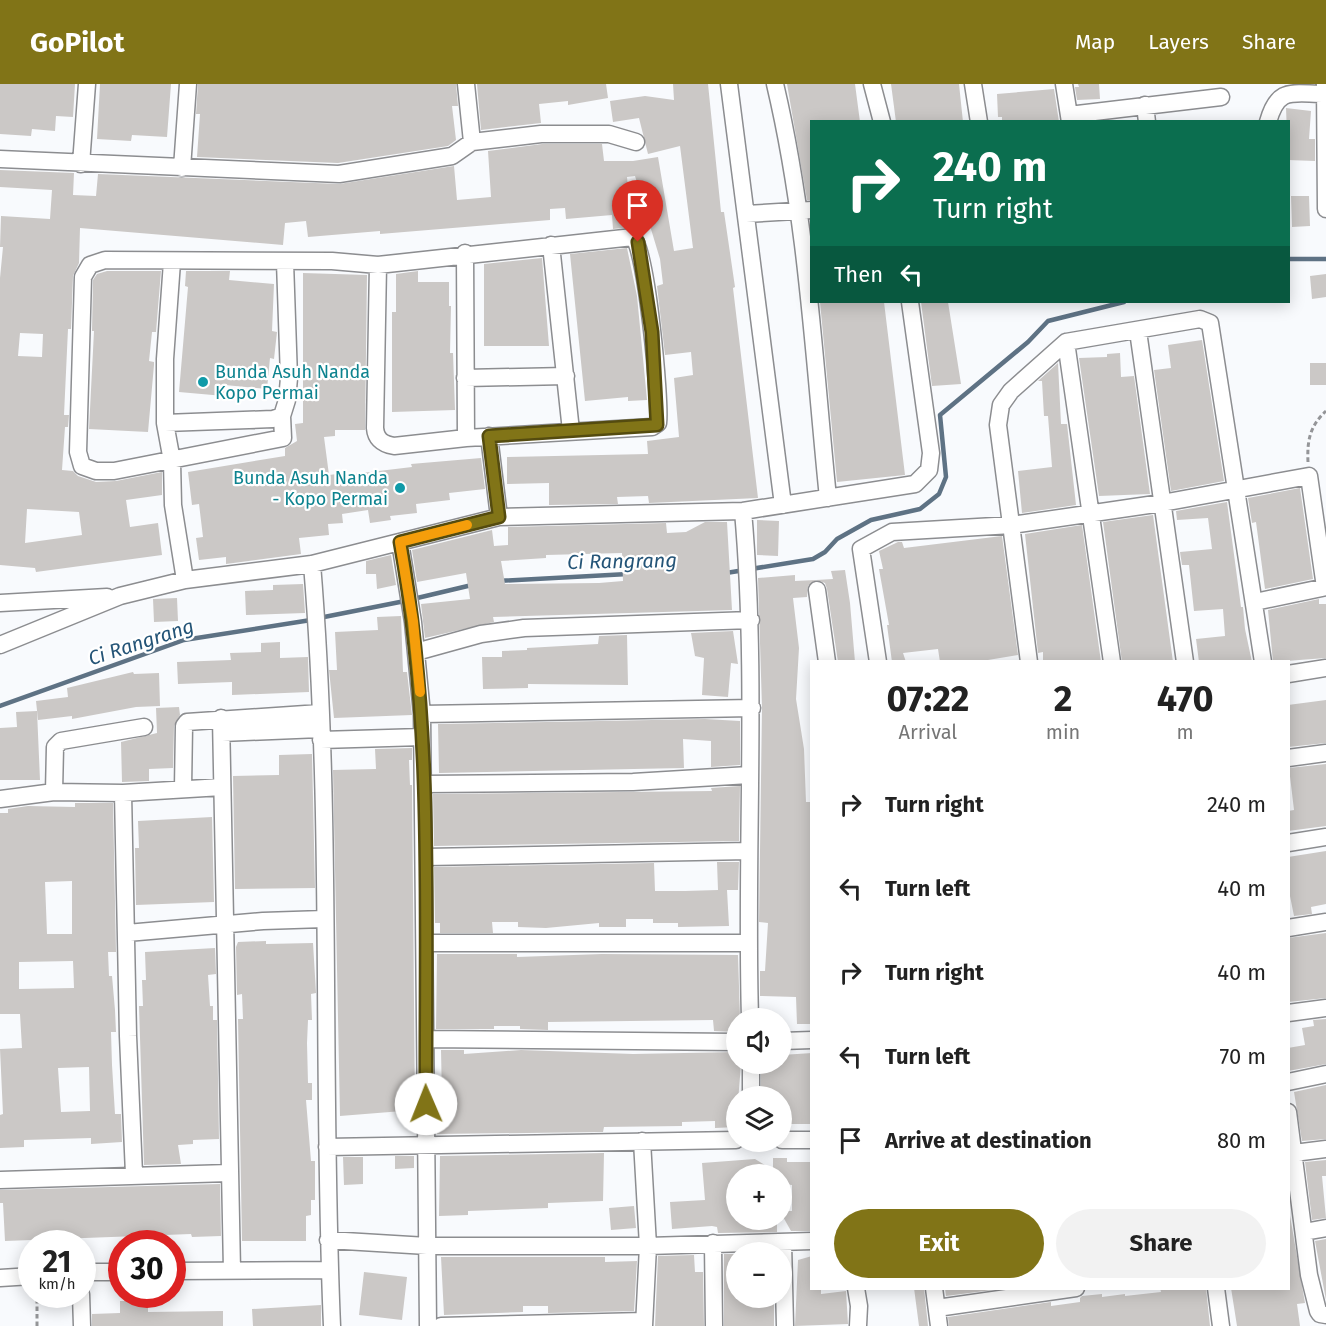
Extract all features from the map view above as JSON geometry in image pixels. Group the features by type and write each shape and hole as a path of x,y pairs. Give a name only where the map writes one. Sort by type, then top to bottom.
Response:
{"street":[{"path":"81,164 87,84"},
{"path":"182,168 189,84"},
{"path":"466,84 472,142"},
{"path":"729,84 783,505"},
{"path":"775,84 805,210 810,273"},
{"path":"872,84 881,120"},
{"path":"1064,84 1069,118 1146,113 1221,97"},
{"path":"977,85 979,120"},
{"path":"1269,120 1274,102 1284,94 1325,89 1326,209"},
{"path":"0,159 339,174 452,156 472,142 541,135 604,134 636,142"},
{"path":"746,214 805,210"},
{"path":"285,262 289,378 287,400 282,416 284,436 281,439 172,461 104,471 82,466 78,452 83,277 86,268 93,262 105,260 332,261 378,265 465,253 631,237 637,240 652,332 657,425 489,436 394,446 383,443 377,437 375,369 378,265"},
{"path":"551,245 571,431"},
{"path":"465,253 466,438"},
{"path":"172,262 165,359 165,423 172,461 173,505 185,580"},
{"path":"812,303 828,498"},
{"path":"0,645 120,596 185,580 312,564 499,517 743,511 915,484 929,470 931,453 910,303"},
{"path":"1029,660 998,425 999,411 1011,391 1066,342 1138,332 1200,319 1210,323 1238,490 1263,660"},
{"path":"1138,332 1185,660"},
{"path":"1066,342 1112,660"},
{"path":"465,378 566,376"},
{"path":"165,423 282,416"},
{"path":"489,436 499,517"},
{"path":"878,660 861,549 892,532 1012,525 1089,512 1162,504 1309,476 1326,587 1255,602"},
{"path":"743,511 751,620 752,708 749,775 748,943 750,1008"},
{"path":"400,542 408,583 423,714 428,1326"},
{"path":"312,564 318,632 328,1240 332,1326"},
{"path":"818,590 827,660"},
{"path":"0,603 120,596"},
{"path":"416,652 482,634 514,629 751,620"},
{"path":"1290,674 1326,668"},
{"path":"423,714 752,708"},
{"path":"183,788 185,724 281,722 422,737"},
{"path":"222,725 232,1270"},
{"path":"54,792 55,747 61,741 144,727"},
{"path":"1290,758 1326,753"},
{"path":"424,784 633,782 749,775"},
{"path":"0,799 54,792 123,793 222,787"},
{"path":"123,793 128,1036 134,1174"},
{"path":"1290,843 1326,837"},
{"path":"425,857 749,851"},
{"path":"127,933 224,924 324,919"},
{"path":"1290,928 1326,922"},
{"path":"426,943 748,943"},
{"path":"1290,1013 1326,1008"},
{"path":"426,1039 726,1042"},
{"path":"792,1041 810,1040"},
{"path":"1290,1082 1326,1074"},
{"path":"1290,1126 1309,1275 1318,1311 1326,1315"},
{"path":"327,1147 726,1140"},
{"path":"792,1140 810,1140"},
{"path":"441,1326 644,1323 648,1246 642,1141"},
{"path":"1294,1153 1326,1149"},
{"path":"0,1180 134,1174 229,1173"},
{"path":"1304,1232 1326,1228"},
{"path":"328,1240 427,1246 648,1246 726,1243"},
{"path":"792,1242 810,1241"},
{"path":"713,1243 714,1326"},
{"path":"186,1271 330,1270"},
{"path":"0,1278 18,1277"},
{"path":"856,1290 859,1306 858,1326"},
{"path":"934,1290 939,1326"},
{"path":"937,1308 1062,1290"},
{"path":"1216,1290 1221,1326"},
{"path":"81,1308 82,1326"},
{"path":"785,1308 785,1326"}],"path":[{"path":"1308,467 1309,435 1315,422 1326,411"},
{"path":"37,1308 37,1326"}],"building":[{"path":"0,84 75,84 73,117 56,116 55,131 32,129 31,136 0,134"},
{"path":"100,84 171,84 167,137 132,135 131,141 97,139"},
{"path":"198,84 456,84 458,106 452,106 456,140 448,146 338,163 197,157 200,114 196,114"},
{"path":"477,84 606,84 608,98 568,105 568,101 539,104 541,123 481,130"},
{"path":"673,84 708,84 721,212 724,212 735,287 733,288 758,498 649,503 648,496 617,497 618,504 549,505 549,483 507,484 507,457 648,454 647,441 679,437 674,378 693,375 691,352 665,355 657,286 663,284 660,259 635,176 627,177 632,227 613,229 612,215 566,219 565,208 550,209 550,220 380,234 380,231 308,237 306,221 285,223 283,245 80,228 79,263 73,276 71,329 68,329 64,415 69,415 68,427 65,427 62,470 73,471 78,476 96,482 116,481 162,472 162,495 126,500 130,527 158,523 162,555 36,572 35,568 0,565 0,278 3,247 0,247 1,216 50,219 52,190 0,187 0,170 74,173 73,195 96,196 98,174 339,184 454,166 457,200 491,197 488,151 542,144 602,144 604,161 633,161 658,157 674,251 693,248 680,146 648,154 639,118 613,122 610,101 645,96 674,100","holes":["20,333 43,334 42,357 18,356","27,509 79,512 82,535 25,543"]},
{"path":"787,84 855,84 860,120 810,120 810,200 807,200"},
{"path":"891,84 959,84 963,120 896,120"},
{"path":"1078,84 1099,84 1100,99 1077,100 1075,87 1079,87"},
{"path":"1054,89 1059,120 1002,120 1002,117 998,117 997,94"},
{"path":"1286,108 1311,111 1309,139 1315,139 1315,161 1290,160 1290,120 1286,120"},
{"path":"1291,196 1309,196 1310,226 1292,227"},
{"path":"627,248 637,296 647,400 628,401 628,397 585,401 570,254"},
{"path":"542,258 549,346 484,346 484,264"},
{"path":"107,271 161,271 156,332 152,332 149,361 154,362 154,365 148,432 89,429 94,331 92,331 93,280 97,274"},
{"path":"186,271 230,271 229,280 274,284 272,331 277,332 274,359 270,358 267,389 225,385 224,396 179,392 188,287 185,286"},
{"path":"418,271 418,282 449,282 450,353 453,353 455,410 392,412 392,312 396,312 396,274"},
{"path":"303,273 367,275 365,430 335,430 335,436 324,437 329,475 337,474 337,476 412,467 411,464 481,458 485,489 449,493 450,500 416,504 417,513 390,516 391,520 370,523 368,510 342,514 343,523 328,524 329,535 299,538 301,554 226,564 226,557 199,560 196,538 203,537 199,504 192,505 188,472 285,456 285,448 297,441 295,424 303,423"},
{"path":"1326,274 1326,297 1312,299 1310,276"},
{"path":"820,303 884,303 905,475 837,482"},
{"path":"921,303 948,303 961,384 932,386"},
{"path":"1202,340 1224,481 1171,491 1154,370 1171,368 1168,345"},
{"path":"1120,353 1121,377 1134,376 1150,494 1099,496 1079,358 1107,357 1107,354"},
{"path":"1058,363 1061,424 1067,424 1076,505 1022,513 1018,471 1052,467 1048,416 1044,416 1042,381 1038,381"},
{"path":"1310,363 1326,363 1326,385 1310,385"},
{"path":"1300,488 1313,579 1265,589 1256,522 1252,523 1248,498"},
{"path":"1227,502 1241,607 1243,607 1252,660 1199,660 1196,639 1225,636 1223,609 1194,611 1189,565 1182,565 1180,552 1212,549 1208,518 1177,520 1176,511"},
{"path":"1153,515 1173,660 1122,660 1103,522"},
{"path":"757,520 779,521 778,556 757,555"},
{"path":"705,522 727,522 732,610 493,617 494,622 425,638 421,604 470,599 466,573 417,582 412,550 492,530 494,546 508,545 508,527 666,523 667,533 686,532","holes":["622,553 623,581 505,584 501,561 546,558 546,555"]},
{"path":"1082,525 1101,660 1043,660 1043,652 1038,653 1025,534"},
{"path":"1002,536 1018,655 988,660 940,660 938,649 903,653 905,660 892,660 887,625 889,625 879,569 883,569 879,551 898,542 902,542 904,548"},
{"path":"391,555 396,585 377,589 376,574 366,574 366,561"},
{"path":"845,570 855,660 838,660 827,589 825,583 816,580 833,579 831,571"},
{"path":"795,575 795,581 816,580 808,586 807,597 793,598 799,648 796,699 804,749 806,802 810,802 810,1024 797,1024 796,997 760,996 760,971 765,971 768,923 759,922 762,708 758,578"},
{"path":"303,584 305,613 246,615 245,591 273,590 273,585"},
{"path":"177,598 178,621 154,622 153,599"},
{"path":"1319,599 1319,604 1326,604 1326,658 1273,660 1268,610"},
{"path":"401,616 403,672 407,672 412,715 334,718 329,670 337,670 335,632 378,630 377,617"},
{"path":"733,631 738,664 731,663 728,697 702,695 704,658 695,656 691,633"},
{"path":"627,635 628,685 528,684 528,688 483,689 482,657 502,657 502,651 527,650 527,648 598,644 599,636"},
{"path":"280,642 280,658 308,657 309,692 232,695 232,682 178,684 177,662 231,660 230,653 261,652 261,643"},
{"path":"133,672 134,674 159,673 160,706 136,707 72,719 72,716 38,720 36,701 68,697 67,688"},
{"path":"1326,700 1326,743 1290,747 1290,705"},
{"path":"179,707 180,715 174,726 173,768 149,769 149,781 122,782 121,742 157,733 156,708"},
{"path":"37,711 40,780 0,780 0,728 17,727 16,712"},
{"path":"705,719 740,721 740,765 711,767 711,741 683,739 684,768 439,773 438,724"},
{"path":"412,748 412,760 409,760 410,785 412,785 415,1110 340,1116 333,770 376,769 375,749"},
{"path":"312,754 315,888 235,889 233,776 279,775 279,755"},
{"path":"1326,764 1326,826 1290,831 1290,811 1294,810 1290,768"},
{"path":"740,786 739,841 434,846 433,794 712,791 711,788"},
{"path":"75,803 113,803 116,952 108,952 116,1032 111,1032 115,1114 121,1114 122,1142 91,1144 91,1138 24,1140 24,1147 0,1148 0,1115 3,1114 0,1049 22,1048 20,1014 0,1014 0,813 8,813 8,809 28,806 75,807","holes":["72,881 72,934 47,934 45,882","73,961 74,988 19,989 19,962","89,1067 90,1111 61,1112 58,1068"]},
{"path":"212,817 214,902 136,905 135,848 139,848 138,821"},
{"path":"1326,851 1326,904 1311,907 1312,914 1294,916 1290,896 1290,857"},
{"path":"717,862 739,862 738,890 727,890 729,926 678,927 678,923 653,923 653,919 626,919 626,927 599,927 599,923 546,928 518,927 518,922 492,922 493,933 440,933 440,923 435,923 434,867 654,863 655,891 685,891 718,890"},
{"path":"1326,933 1326,998 1290,1002 1290,938"},
{"path":"266,941 266,944 313,943 316,993 311,994 312,1020 308,1020 307,1043 308,1083 312,1083 312,1100 306,1100 311,1161 315,1161 315,1200 311,1200 311,1215 306,1216 306,1241 242,1241 238,1019 243,1019 242,994 237,995 236,947 238,942"},
{"path":"215,948 216,974 208,975 210,1006 213,1006 213,1020 217,1020 219,1139 193,1140 193,1144 178,1145 181,1164 144,1165 139,1006 143,1006 142,980 146,980 145,952"},
{"path":"437,954 517,954 517,957 602,954 738,955 740,1008 726,1008 726,1032 714,1031 713,1020 548,1022 548,1030 520,1029 520,1026 494,1026 494,1029 436,1029"},
{"path":"1326,1019 1326,1064 1290,1071 1290,1048 1305,1045 1302,1028 1314,1026 1313,1020"},
{"path":"441,1050 464,1050 464,1054 521,1050 633,1054 726,1052 726,1074 740,1074 739,1086 726,1086 726,1127 715,1128 715,1121 682,1122 682,1126 604,1127 603,1132 437,1134 436,1098 442,1098"},
{"path":"810,1053 810,1124 792,1124 792,1086 761,1086 761,1074 792,1074 792,1054"},
{"path":"1326,1085 1326,1139 1302,1141 1294,1092"},
{"path":"604,1153 603,1201 548,1203 548,1208 468,1211 468,1215 439,1216 440,1156"},
{"path":"395,1156 414,1156 414,1168 395,1169"},
{"path":"343,1157 363,1157 363,1184 344,1185"},
{"path":"773,1158 787,1158 787,1162 810,1162 810,1231 791,1231 792,1164 773,1164"},
{"path":"755,1159 763,1164 726,1164 726,1230 777,1230 777,1232 718,1233 717,1227 712,1226 672,1229 670,1202 705,1200 702,1163"},
{"path":"1326,1160 1326,1176 1322,1176 1326,1218 1312,1220 1305,1162"},
{"path":"220,1184 221,1236 192,1237 191,1234 186,1234 186,1230 108,1230 108,1237 96,1238 96,1230 18,1230 18,1241 5,1241 0,1190"},
{"path":"634,1206 636,1228 611,1230 609,1208"},
{"path":"1290,1216 1305,1303 1297,1304 1300,1326 1237,1326 1231,1290 1290,1290"},
{"path":"1326,1239 1326,1300 1315,1241"},
{"path":"724,1254 726,1254 726,1308 774,1308 774,1326 724,1326"},
{"path":"694,1255 695,1272 703,1272 704,1326 655,1326 658,1256"},
{"path":"441,1257 605,1257 605,1262 637,1261 634,1311 548,1313 548,1306 523,1306 523,1312 444,1315"},
{"path":"810,1257 810,1290 821,1290 821,1294 846,1291 848,1324 795,1326 798,1260"},
{"path":"364,1272 407,1277 402,1320 359,1315"},
{"path":"914,1290 924,1290 928,1326 919,1326"},
{"path":"945,1290 992,1290 946,1296"},
{"path":"1160,1290 1206,1290 1210,1326 949,1326 948,1317 1051,1302 1051,1306 1080,1302 1082,1296 1102,1294 1102,1297 1125,1294 1125,1296 1161,1292"},
{"path":"321,1305 321,1326 253,1326 252,1309"},
{"path":"120,1308 148,1308 148,1312 223,1311 223,1326 92,1326 92,1314 120,1313"}],"waterway":[{"name":"Ci Rangrang","path":"1290,259 1326,259"},
{"name":"Ci Rangrang","path":"726,573 813,559 825,552 837,539 871,520 920,509 939,494 946,477 940,415 1028,342 1048,321 1120,303"},
{"name":"Ci Rangrang","path":"498,581 628,574"},
{"name":"Ci Rangrang","path":"413,599 472,585"},
{"name":"Ci Rangrang","path":"319,618 405,601"},
{"name":"Ci Rangrang","path":"0,706 184,640 311,620"}],"slow traffic":[{"path":"420,692 408,583 400,542 467,525"}],"place":[{"name":"Bunda Asuh Nanda Kopo Permai","path":"203,382"},
{"name":"Bunda Asuh Nanda - Kopo Permai","path":"400,488"}],"route":[{"path":"426,1104 423,714 408,583 400,542 499,517 489,436 657,425 659,420 652,332 638,242"}]}
